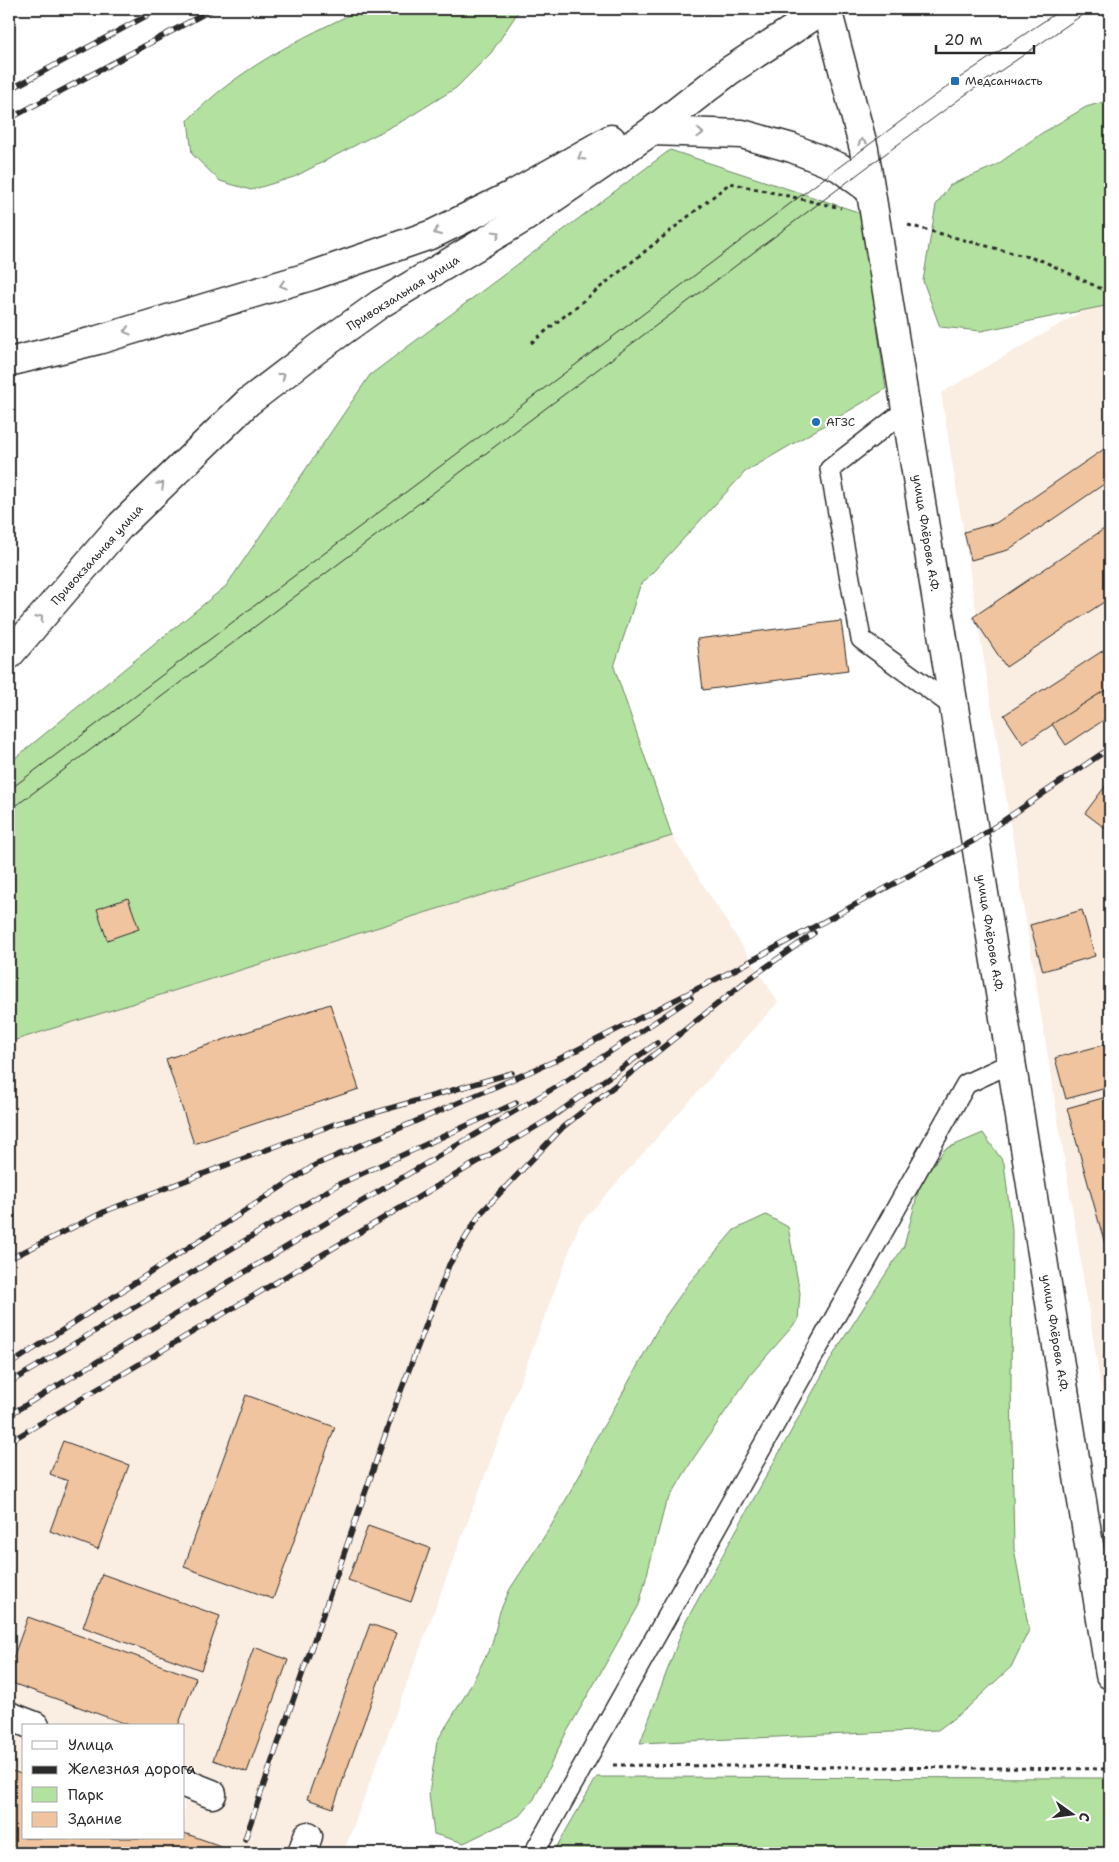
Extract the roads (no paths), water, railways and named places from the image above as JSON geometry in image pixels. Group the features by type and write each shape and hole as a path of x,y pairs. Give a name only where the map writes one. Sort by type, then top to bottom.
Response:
{"street":[{"name":"Привокзальная улица","path":"9,655 121,525 248,402 380,304 524,218 652,131 729,71 826,9"},
{"name":"улица Флёрова А.Ф.","path":"826,9 864,149 1110,1675"},
{"path":"9,362 98,340 292,282 433,234 514,194 729,71"},
{"path":"652,131 742,134 792,148 839,167 872,203"},
{"path":"9,1716 30,1724"},
{"path":"185,1783 212,1794"}],"lane":[{"path":"906,410 830,468 861,640 954,707"},
{"path":"534,1853 966,1084 1011,1063"}],"tram line":[{"path":"9,790 839,167 955,81 1062,9"},
{"path":"9,811 866,168 965,95 1091,9"}],"railway":[{"path":"9,90 159,9"},
{"path":"9,119 213,9"},
{"path":"9,1365 315,1165 557,1060 736,969 975,840 1110,748"},
{"path":"245,1839 397,1401 449,1265 480,1214 563,1127 745,982 814,933"},
{"path":"9,1415 359,1203 566,1081 691,998"},
{"path":"9,1442 549,1119 657,1043"},
{"path":"9,1259 108,1210 332,1125 512,1073"},
{"path":"9,1383 337,1185 516,1103"}],"place":[{"name":"Медсанчасть","path":"955,81"},
{"name":"АГЗС","path":"816,422"}]}
